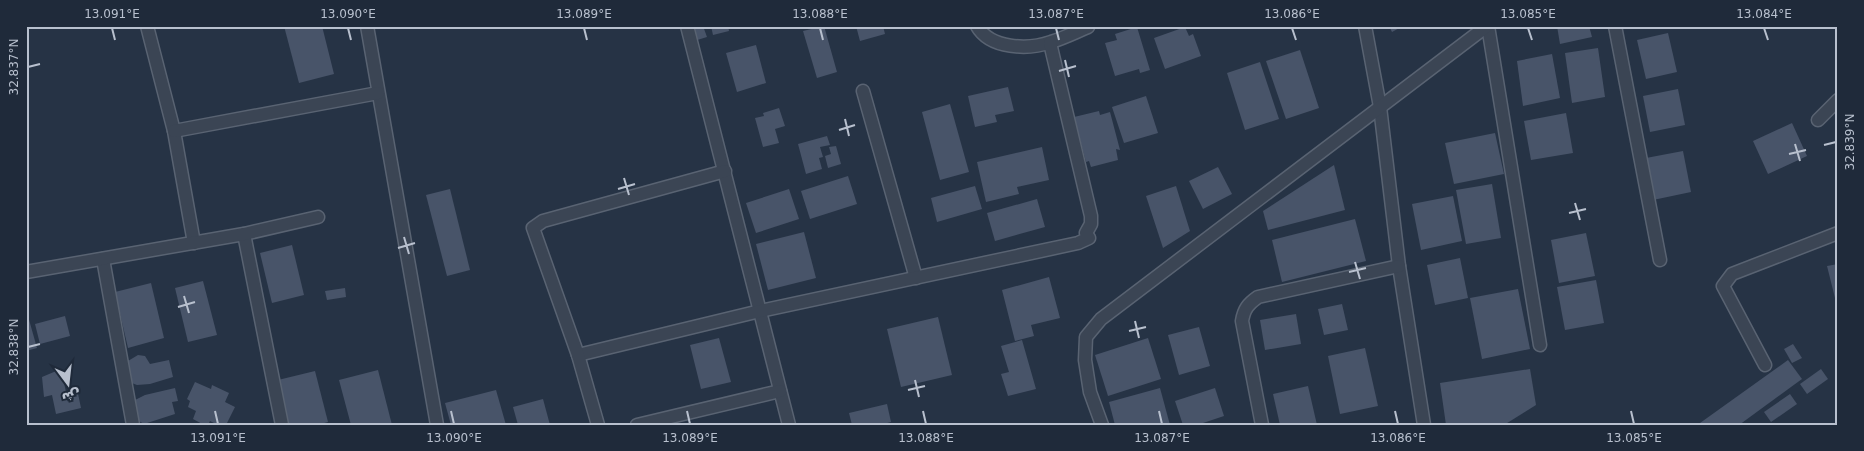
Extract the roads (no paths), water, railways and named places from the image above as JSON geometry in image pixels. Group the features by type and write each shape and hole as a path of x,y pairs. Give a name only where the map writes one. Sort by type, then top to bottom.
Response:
{"street":[{"path":"147,26 174,131 194,242"},
{"path":"367,26 436,425"},
{"path":"687,26 788,425"},
{"path":"977,26 981,34 996,43 1020,46 1050,43 1088,27"},
{"path":"1364,26 1380,107 1399,266 1424,425"},
{"path":"1102,425 1090,392 1085,360 1086,337 1101,319 1487,26 1540,345"},
{"path":"1615,26 1660,260"},
{"path":"578,355 760,311 1078,243 1090,238 1086,233 1091,224 1091,216 1050,43"},
{"path":"863,91 916,278"},
{"path":"174,131 378,93"},
{"path":"1818,120 1838,100"},
{"path":"598,425 578,355 533,228 543,221 724,171"},
{"path":"26,272 244,234 318,217"},
{"path":"244,234 282,425"},
{"path":"1765,365 1723,286 1732,274 1838,234"},
{"path":"103,259 133,425"},
{"path":"1262,425 1242,321 1244,311 1249,302 1258,297 1399,266"},
{"path":"637,425 780,391"}]}
